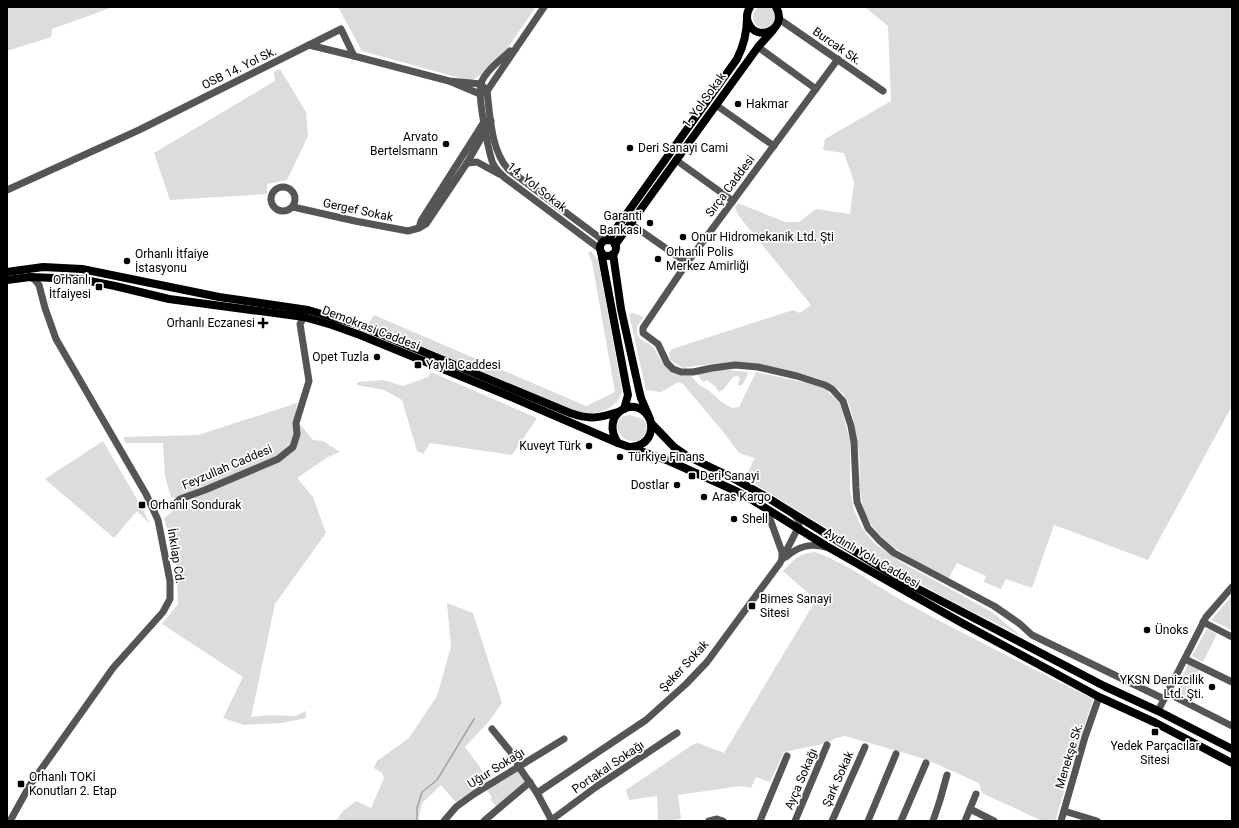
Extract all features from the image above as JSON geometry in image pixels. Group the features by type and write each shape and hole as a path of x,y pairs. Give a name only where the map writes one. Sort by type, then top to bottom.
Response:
{"main road":[{"name":"1. Yol Sokak","path":"743,7 748,13 750,26 758,32 768,32 773,30"},
{"path":"776,7 779,14 779,19"},
{"name":"1. Yol Sokak","path":"603,246 738,59 746,38 748,13"},
{"name":"1. Yol Sokak","path":"614,250 676,160 758,47 776,27 779,19"},
{"path":"613,242 621,309 641,398 650,421 651,432 648,439 643,444 637,446 630,447 618,443 612,431 614,418 621,410 628,395 612,310 603,246 613,242"},
{"path":"603,246 607,256 614,250"},
{"path":"30,277 46,273 53,267"},
{"name":"Demokrasi Caddesi","path":"7,272 30,268 53,267 90,270 219,298 308,310 359,325 582,417 592,418 621,410"},
{"name":"Demokrasi Caddesi","path":"7,280 30,277 80,279 169,299 304,317 360,335 618,443"},
{"path":"134,280 142,293"},
{"path":"612,310 621,309"},
{"path":"621,410 636,408 641,410 650,421"},
{"name":"Aydınlı Yolu Caddesi","path":"650,421 674,448 687,456 731,477 903,581 1104,686 1158,711 1232,749"},
{"name":"Aydınlı Yolu Caddesi","path":"630,447 703,475 736,491 832,549 962,624 1099,697 1154,722 1232,763"},
{"path":"1099,697 1104,686"}],"street":[{"path":"309,45 449,81 483,93 544,7"},
{"name":"Burcak Sk.","path":"779,19 883,91"},
{"name":"OSB 14. Yol Sk.","path":"7,190 139,130 341,29 354,56"},
{"path":"449,81 481,84 487,74 519,42"},
{"path":"758,47 816,89"},
{"name":"Sırça Caddesi","path":"838,59 687,263 643,328 643,333 658,344 667,363 680,372 693,372 735,365 797,376 825,385 832,389 843,401 854,442 857,502 868,528 879,540 894,553 994,606 1020,624 1032,635 1166,696"},
{"name":"14. Yol Sokak","path":"481,84 488,122 499,157 508,169 603,246"},
{"path":"716,105 774,146"},
{"path":"419,228 426,224 467,163 486,131 488,122"},
{"path":"419,228 421,221 488,122"},
{"name":"14. Yol Sokak","path":"486,131 492,162 496,169 505,178 603,246"},
{"path":"676,160 733,201"},
{"path":"467,163 473,162 481,164 505,178"},
{"name":"Gergef Sokak","path":"293,207 408,231 419,228"},
{"path":"631,224 687,263"},
{"name":"İnkılap Cd.","path":"10,821 30,785 108,674 163,612 170,599 170,581 158,520 146,494 56,339 45,311 37,282 30,277"},
{"path":"40,292 42,283 45,280 52,278"},
{"name":"Feyzullah Caddesi","path":"177,502 180,499 206,490 278,459 293,447 297,434 296,423 308,381 300,324 304,317"},
{"path":"766,508 782,556 780,563"},
{"path":"794,515 799,520 798,528"},
{"name":"Şeker Sokak","path":"537,793 646,720 686,684 707,662 780,563 798,528"},
{"path":"777,539 785,543 791,541 794,537"},
{"path":"780,563 797,548 804,546 818,545 832,549"},
{"path":"1158,711 1206,617 1232,587"},
{"path":"1204,622 1232,637"},
{"path":"1184,659 1232,682"},
{"path":"1166,696 1232,726"},
{"name":"Menekşe Sk.","path":"1061,821 1085,737 1099,697"},
{"path":"492,729 514,756 519,767 537,793 551,821"},
{"name":"Portakal Sokağı","path":"551,821 596,787 677,733"},
{"name":"Uğur Sokağı","path":"444,821 456,808 474,794 564,739"},
{"name":"Ayça Sokağı","path":"795,821 827,745"},
{"name":"Şark Sokak","path":"832,821 865,747"},
{"path":"868,821 896,754"},
{"path":"760,821 787,756"},
{"path":"901,821 926,763"},
{"path":"933,821 947,775"},
{"path":"484,821 530,782"},
{"path":"965,821 976,794"},
{"path":"970,809 994,821"},
{"path":"1064,811 1095,821"},
{"path":"709,821 717,819 723,821"}],"shaded area":[{"path":"760,6 768,6 775,13 775,21 768,28 760,28 753,21 753,13"},
{"path":"7,7 113,7 52,29 51,37 7,51"},
{"path":"338,7 536,7 495,66 471,81 362,51"},
{"path":"865,7 1232,7 1232,406 1148,560 1054,525 1032,588 1006,579 1001,589 984,582 986,576 957,563 948,579 894,547 876,531 870,522 865,512 860,493 859,456 853,418 846,399 839,390 831,384 821,380 774,367 745,363 730,363 683,368 670,360 669,353 672,349 793,310 800,313 811,305 738,215 735,207 738,203 785,222 799,222 816,209 850,214 854,182 844,153 823,150 825,139 891,101 888,26"},
{"path":"280,69 306,112 308,136 287,180 267,184 267,194 170,200 154,153 275,81 274,72"},
{"path":"591,251 598,260 622,390 617,401 613,405 597,413 585,415 368,324 374,315 586,406 615,392 592,262 588,253"},
{"path":"633,313 644,317 637,327 639,337 641,340 654,348 667,368 679,375 691,376 699,385 732,408 739,407 756,372 807,383 825,389 840,403 850,441 850,491 854,510 861,526 874,543 901,562 992,612 1021,636 951,601 887,565 745,478 755,458 739,453 683,384 678,382 661,392 646,390 629,314"},
{"path":"719,370 747,372 748,374 743,384 739,386 738,384 740,378 737,376 733,377 724,389 719,392 707,380 703,382 697,374"},
{"path":"431,372 537,418 512,455 430,443 423,454 417,451 402,400 384,390 357,385 357,382 384,380 403,386 428,377"},
{"path":"297,403 295,418 313,440 323,441 340,452 328,457 297,478 313,497 326,533 275,604 251,717 269,715 295,716 306,711 306,718 282,723 244,725 223,718 243,677 162,624 178,604 176,560 164,518 176,509 179,498 171,497 165,476 163,443 126,443 123,437 198,435"},
{"path":"629,415 642,419 646,424 644,436 639,440 632,441 626,439 621,436 618,431 618,421 622,417"},
{"path":"103,441 150,524 137,511 114,538 45,479"},
{"path":"815,552 849,568 903,601 950,626 1093,699 1055,821 1042,821 982,793 979,783 925,759 845,736 836,738 827,743 784,752 770,782 756,777 751,788 741,786 678,795 681,819 658,821 657,796 629,800 626,790 692,745 698,743 724,753 816,600 783,571 800,556"},
{"path":"1232,596 1232,630 1211,620"},
{"path":"447,603 473,613 502,703 490,720 465,747 490,781 459,806 441,785 422,803 418,821 336,821 343,811 356,801 371,808 384,778 382,773 374,768 377,761 409,738 437,696 451,647"},
{"path":"1207,629 1217,634 1203,662 1192,656"},
{"path":"1188,664 1199,670 1186,697 1175,692"},
{"path":"518,770 526,782 496,806 490,799 492,797 486,789"}],"waterway":[{"path":"417,821 417,808 422,792 437,780 474,719"}],"place":[{"name":"Hakmar","path":"738,104"},
{"name":"Arvato Bertelsmann","path":"446,144"},
{"name":"Deri Sanayi Cami","path":"630,148"},
{"name":"Garanti Bankası","path":"650,223"},
{"name":"Onur Hidromekanik Ltd. Şti","path":"683,237"},
{"name":"Orhanlı Polis Merkez Amirliği","path":"658,259"},
{"name":"Orhanlı İtfaiye İstasyonu","path":"127,261"},
{"name":"Orhanlı İtfaiyesi","path":"99,287"},
{"name":"Orhanlı Eczanesi","path":"263,323"},
{"name":"Opet Tuzla","path":"377,357"},
{"name":"Yayla Caddesi","path":"418,365"},
{"name":"Kuveyt Türk","path":"589,446"},
{"name":"Türkiye Finans","path":"620,457"},
{"name":"Deri Sanayi","path":"692,476"},
{"name":"Dostlar","path":"677,485"},
{"name":"Aras Kargo","path":"704,497"},
{"name":"Orhanlı Sondurak","path":"142,505"},
{"name":"Shell","path":"734,519"},
{"name":"Bimes Sanayi Sitesi","path":"752,606"},
{"name":"Ünoks","path":"1147,630"},
{"name":"YKSN Denizcilik Ltd. Şti.","path":"1212,687"},
{"name":"Yedek Parçacılar Sitesi","path":"1155,732"},
{"name":"Orhanlı TOKİ Konutları 2. Etap","path":"21,784"}]}
